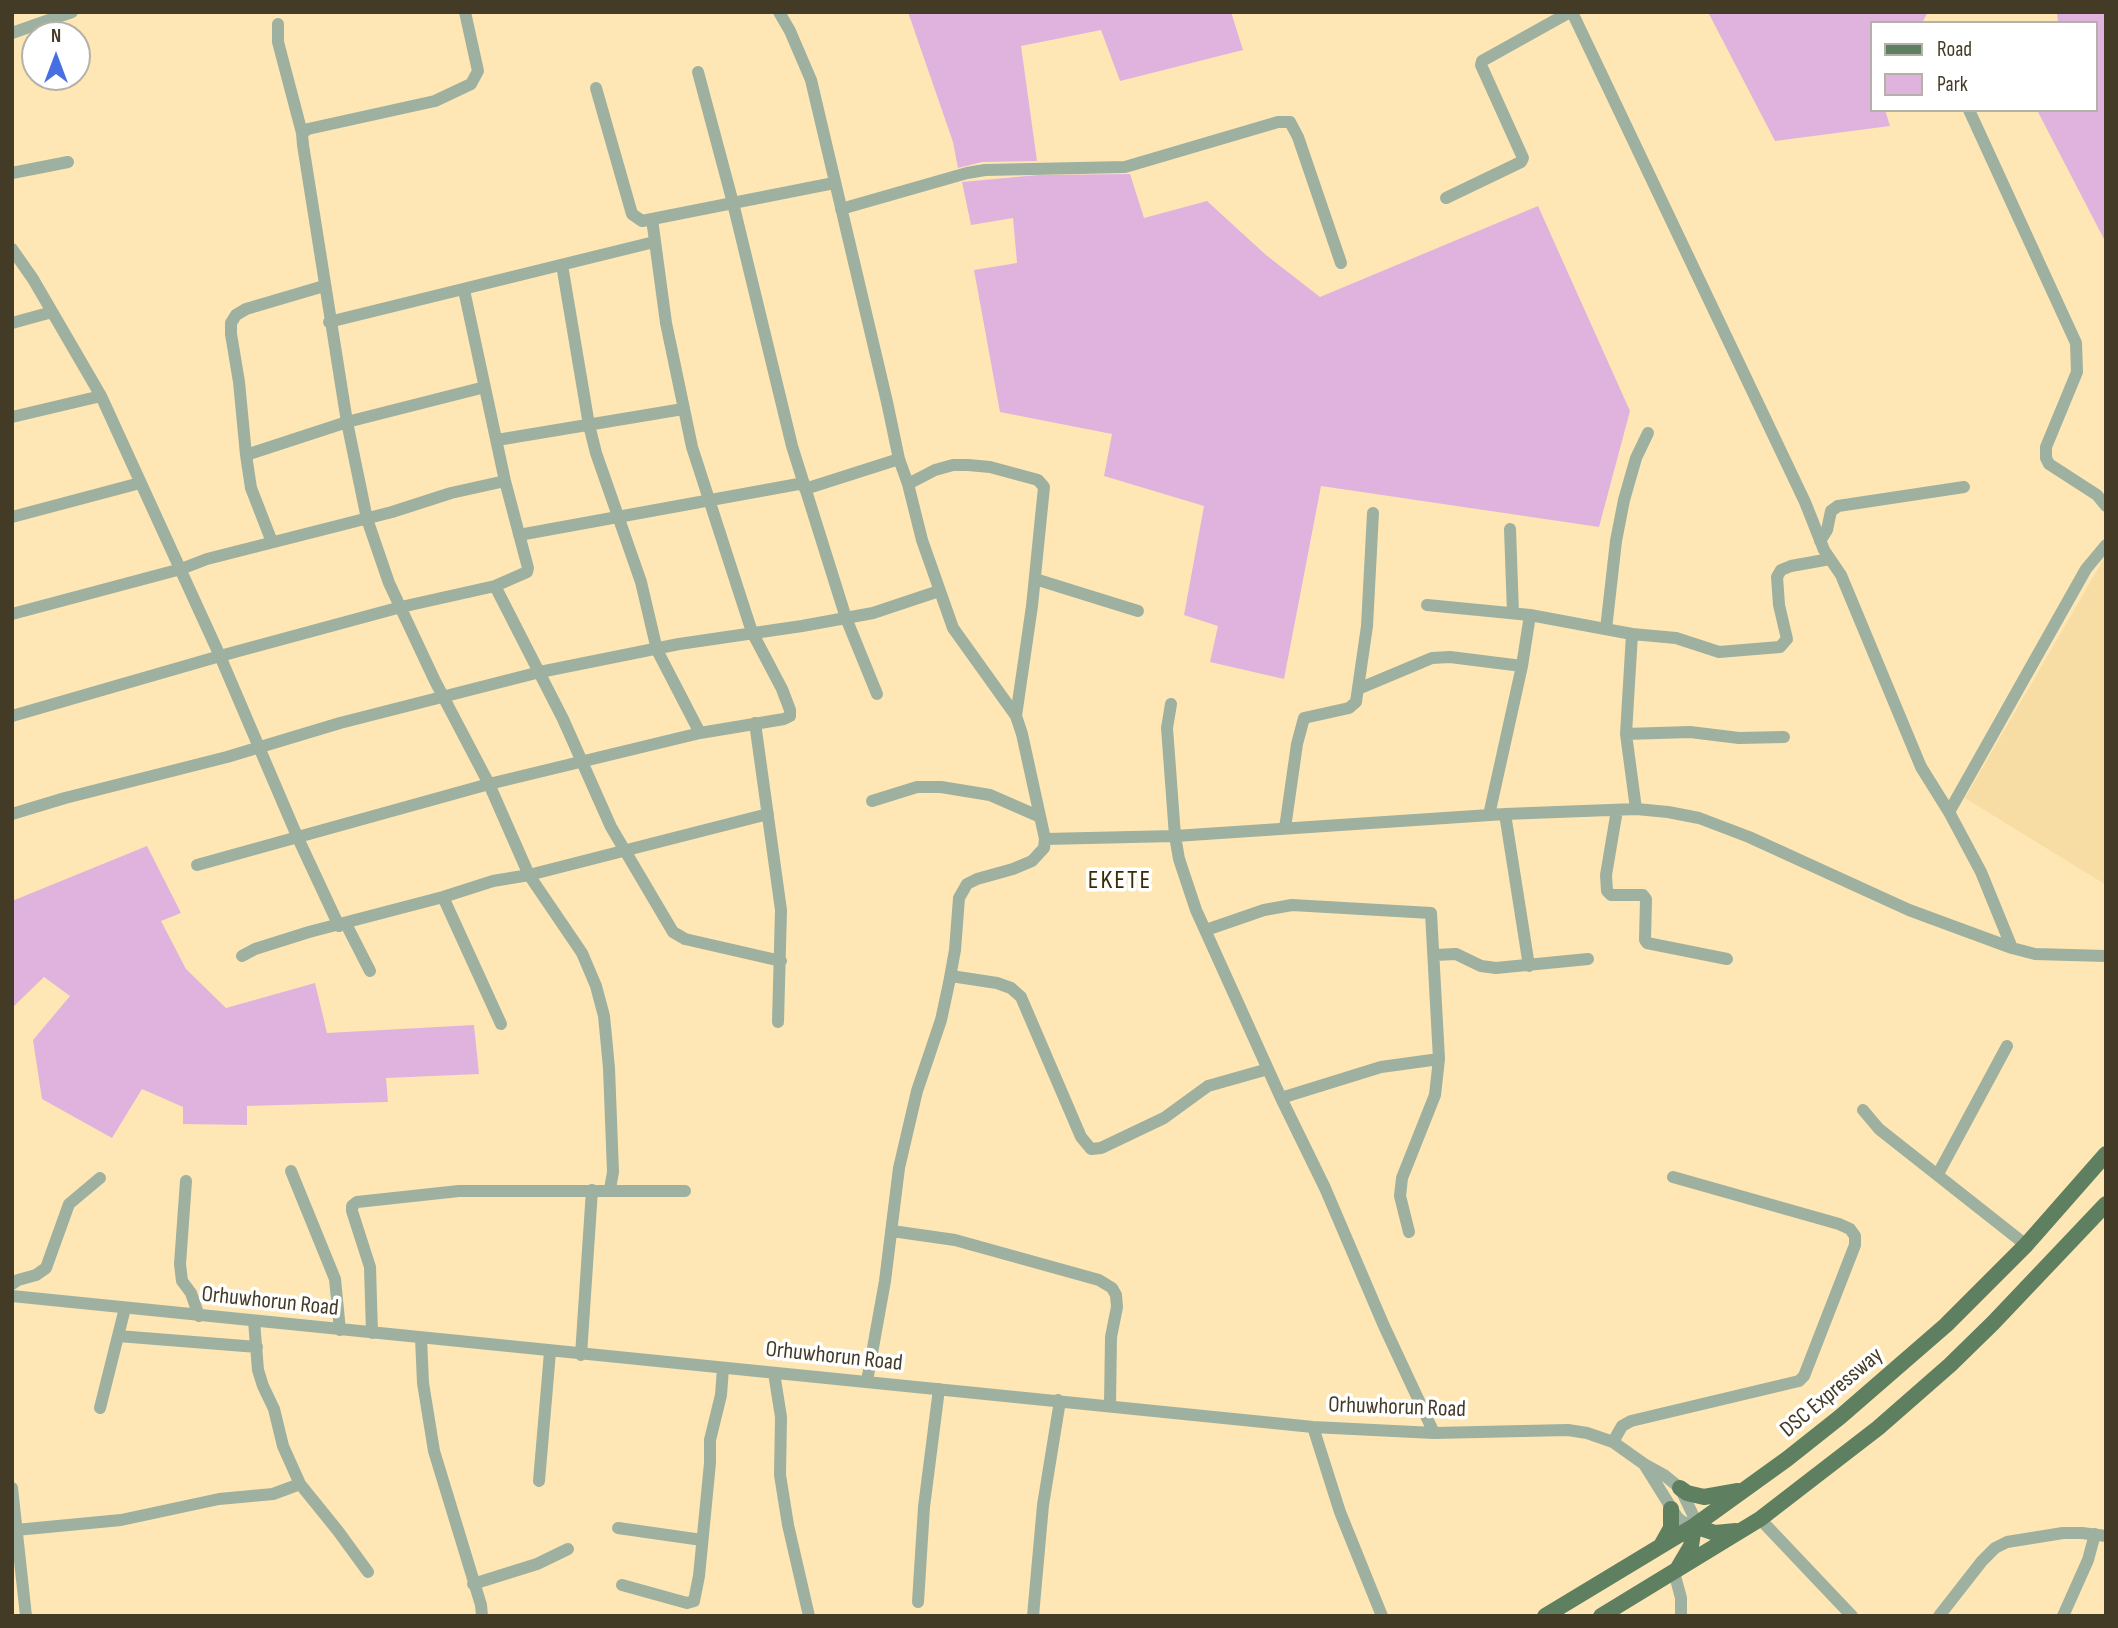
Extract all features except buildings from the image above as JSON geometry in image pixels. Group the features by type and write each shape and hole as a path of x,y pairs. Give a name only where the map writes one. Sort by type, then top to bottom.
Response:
{"main road":[{"name":"DSC Expressway","path":"1545,1616 1694,1526 1787,1459 1873,1390 1946,1325 2026,1245 2106,1154"},
{"path":"1601,1616 1753,1523 1878,1428 1993,1323 2106,1204"},
{"path":"1680,1488 1687,1493 1704,1497 1743,1490"},
{"path":"1660,1547 1671,1528 1671,1509"},
{"path":"1674,1572 1691,1546 1694,1526 1715,1533 1753,1523"}],"street":[{"path":"12,33 72,12"},
{"path":"302,133 335,121 435,101 471,84 478,71 466,12"},
{"path":"779,12 790,31 810,80 899,459 922,540 953,628 1016,716 1045,839 1044,848 1031,861 967,884 959,898 951,976 941,1020 917,1091 900,1168 867,1381"},
{"path":"1446,198 1521,162 1523,158 1481,65 1482,61 1571,12 1805,502 1820,541 1841,575 1921,767 1950,812 1981,872 2012,948"},
{"path":"278,24 278,42 302,133 330,322 367,519 389,583 489,784 529,875 582,953 596,986 604,1016 609,1068 613,1172 610,1189"},
{"path":"698,72 804,486 846,618 877,694"},
{"path":"596,88 632,214 642,221 834,183"},
{"path":"1970,112 2076,343 2077,372 2046,447 2046,458 2049,464 2097,495 2106,506"},
{"path":"841,209 985,170 1125,167 1278,122 1290,122 1298,137 1342,263"},
{"path":"12,173 68,162"},
{"path":"197,865 580,761 700,733 790,716 782,689 752,632 692,447 666,323 652,219"},
{"path":"330,322 654,242"},
{"path":"12,249 101,396 220,656 297,836 342,925 370,971"},
{"path":"562,265 589,425 607,489 641,582 657,650 700,733"},
{"path":"272,542 251,488 231,323 236,315 246,309 324,286"},
{"path":"12,716 401,607 495,586 527,572 464,290"},
{"path":"12,323 52,312"},
{"path":"246,455 347,422 485,387"},
{"path":"12,417 101,396"},
{"path":"496,440 683,409"},
{"path":"1606,629 1616,541 1624,500 1636,458 1648,433"},
{"path":"519,535 804,486 899,459"},
{"path":"908,484 935,470 953,465 990,467 1038,480 1044,487 1035,579 1016,716"},
{"path":"12,614 181,569 207,559 367,519 451,493 505,481"},
{"path":"12,517 140,483"},
{"path":"1820,541 1827,530 1831,511 1838,506 1964,488"},
{"path":"1285,828 1297,744 1304,718 1354,706 1359,689 1367,626 1373,513"},
{"path":"1510,528 1513,613"},
{"path":"1950,812 2086,569 2106,545"},
{"path":"1427,605 1530,615 1632,634 1676,638 1719,652 1780,647 1787,639 1779,605 1777,577 1781,570 1791,566 1830,559"},
{"path":"1035,579 1138,611"},
{"path":"495,586 563,719 611,827 673,932 781,961"},
{"path":"12,814 340,723 540,672 752,632 873,613 939,591"},
{"path":"1489,815 1522,666 1530,615"},
{"path":"1632,634 1626,734 1636,809"},
{"path":"1359,689 1432,658 1450,657 1522,666"},
{"path":"1171,704 1167,728 1175,836 1179,859 1196,910 1325,1188 1384,1326 1434,1433"},
{"path":"755,723 781,910 778,1022"},
{"path":"1626,734 1690,732 1739,738 1784,737"},
{"path":"872,801 917,787 941,787 990,795 1038,816"},
{"path":"1045,839 1175,836 1504,814 1636,809 1699,818 1737,832 1909,910 2012,948 2035,954 2106,956"},
{"path":"1617,810 1606,875 1606,891 1611,895 1643,895 1646,899 1647,943 1727,959"},
{"path":"242,956 255,949 309,932 501,879 529,875 768,814"},
{"path":"1504,814 1529,966"},
{"path":"443,897 501,1024"},
{"path":"1206,930 1264,910 1292,905 1431,913 1439,1059 1435,1095 1402,1178 1400,1196 1409,1232"},
{"path":"1435,955 1456,954 1481,965 1496,968 1588,959"},
{"path":"951,976 997,983 1011,988 1021,998 1081,1137 1091,1149 1101,1148 1164,1118 1208,1086 1268,1069"},
{"path":"1938,1174 2007,1046"},
{"path":"1281,1098 1381,1067 1439,1059"},
{"path":"1863,1110 1880,1129 2026,1245"},
{"path":"291,1171 335,1279 341,1330"},
{"path":"1613,1441 1622,1426 1631,1421 1799,1381 1804,1376 1855,1245 1855,1236 1850,1229 1839,1224 1673,1177"},
{"path":"12,1284 46,1268 69,1204 100,1178"},
{"path":"186,1181 180,1264 182,1280 191,1293 199,1316"},
{"path":"580,1355 592,1190"},
{"path":"372,1333 370,1267 352,1211 352,1206 357,1202 459,1191 685,1191"},
{"path":"892,1231 954,1240 1099,1280 1112,1288 1117,1307 1111,1337 1110,1405"},
{"name":"Orhuwhorun Road","path":"12,1296 580,1355 1058,1399 1314,1427 1434,1433 1568,1430 1613,1441 1680,1488"},
{"path":"100,1408 125,1308"},
{"path":"254,1321 258,1370 274,1409 283,1446 300,1484 368,1572"},
{"path":"118,1336 257,1347"},
{"path":"421,1338 423,1383 434,1451 481,1605 482,1616"},
{"path":"539,1481 550,1352"},
{"path":"693,1616 699,1576 709,1440 721,1395 723,1368"},
{"path":"774,1373 780,1416 780,1475 788,1525 809,1616"},
{"path":"918,1602 925,1507 939,1389"},
{"path":"1033,1616 1043,1505 1059,1407 1058,1399"},
{"path":"1314,1427 1340,1512 1382,1616"},
{"path":"1644,1464 1671,1509 1683,1522 1694,1526 1694,1517 1680,1488"},
{"path":"16,1530 121,1520 219,1499 273,1494 300,1484"},
{"path":"12,1488 26,1616"},
{"path":"1753,1523 1852,1616"},
{"path":"618,1528 702,1540"},
{"path":"1939,1616 1995,1548 2007,1542 2063,1533 2100,1535 2063,1616"},
{"path":"473,1584 537,1564 568,1549"},
{"path":"1674,1572 1681,1598 1681,1616"},
{"path":"622,1585 687,1603 694,1601"}],"shaded area":[{"path":"2106,555 2106,885 1965,798"}],"green space":[{"path":"908,12 1231,12 1243,50 1120,81 1101,30 1021,46 1037,161 982,162 958,168 953,142"},
{"path":"1708,12 1928,12 1923,21 1870,21 1870,112 1886,112 1890,126 1775,141"},
{"path":"2057,12 2106,12 2106,243 2038,112 2097,112 2097,21 2058,21"},
{"path":"1130,174 1144,218 1207,201 1266,255 1320,297 1538,206 1630,411 1599,527 1321,486 1284,679 1210,662 1218,626 1184,615 1204,506 1104,476 1112,434 1000,412 974,270 1017,263 1013,218 971,225 962,182 1038,175"},
{"path":"147,846 181,913 161,921 186,969 226,1008 315,983 327,1033 474,1025 479,1074 386,1078 388,1102 247,1106 247,1125 183,1124 183,1107 142,1089 112,1138 42,1099 33,1040 70,996 44,977 12,1008 12,901"}],"district":[{"name":"EKETE","path":"1120,881"}]}
